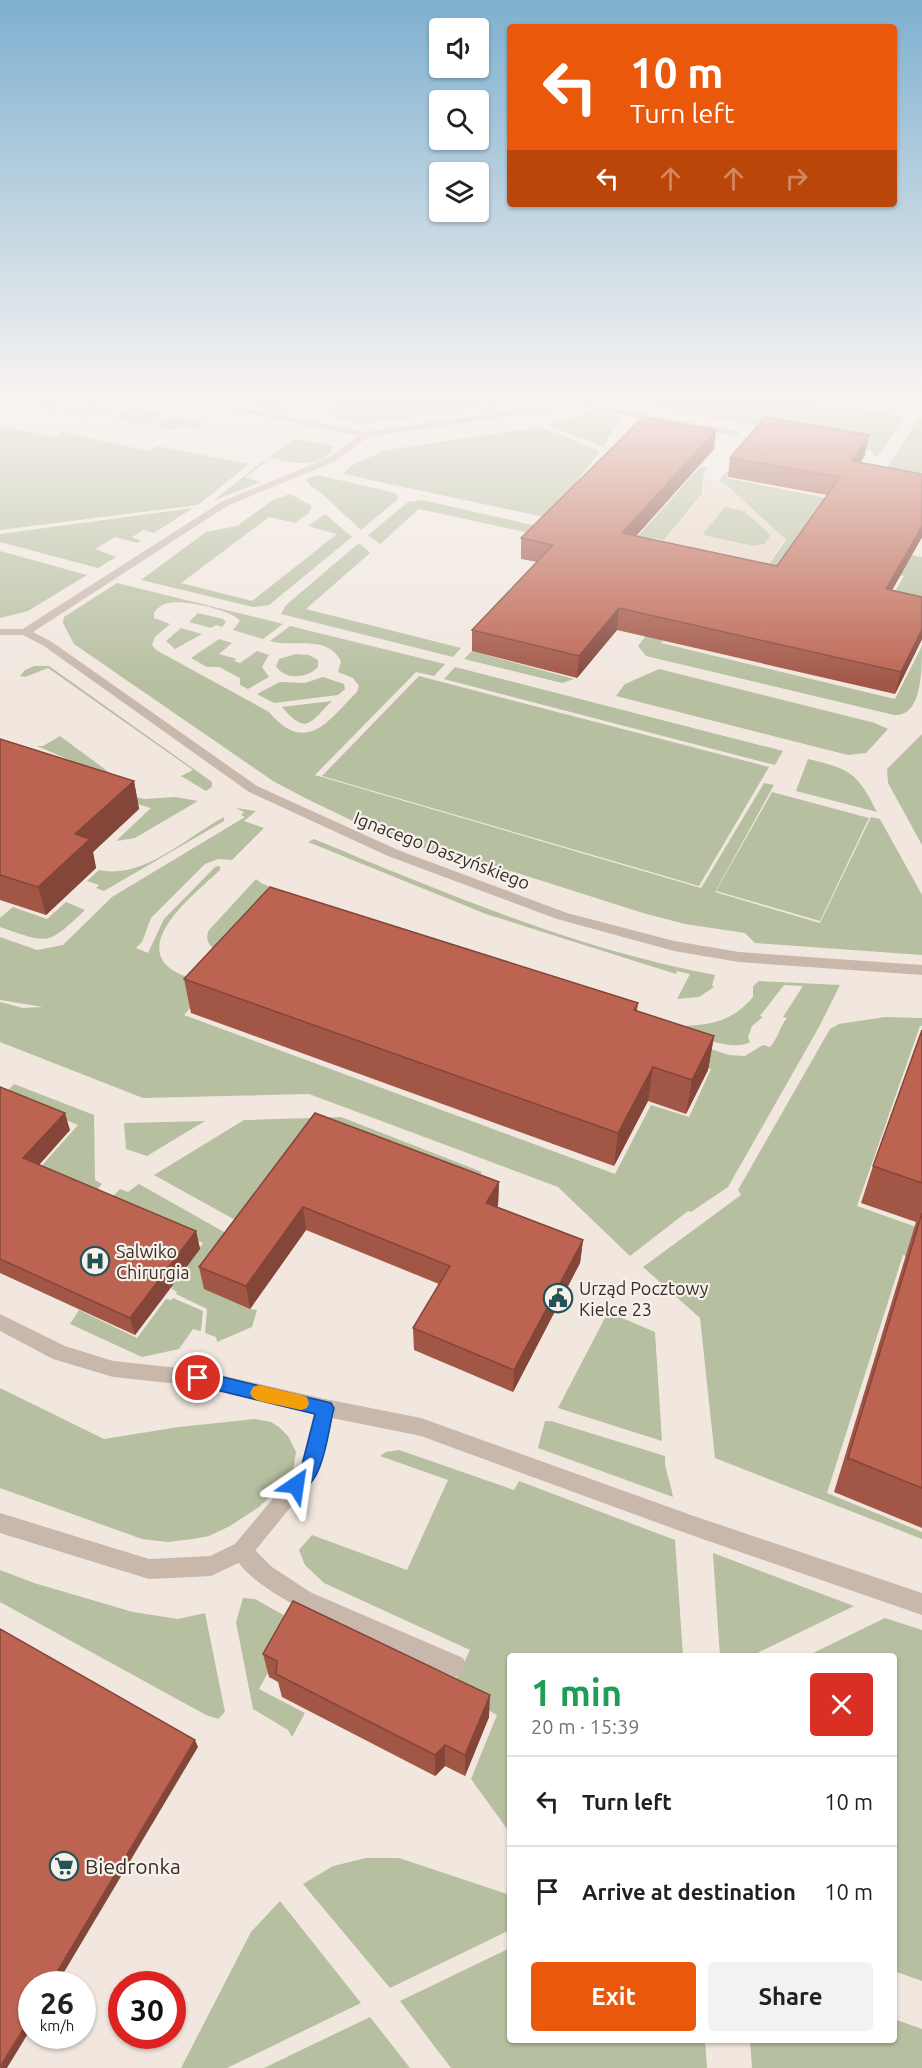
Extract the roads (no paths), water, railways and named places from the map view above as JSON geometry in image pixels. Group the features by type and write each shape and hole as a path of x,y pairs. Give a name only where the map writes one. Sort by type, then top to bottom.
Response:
{"street":[{"path":"25,632 224,504 254,492"},
{"name":"Ignacego Daszyńskiego","path":"0,632 25,632 48,644 253,789 393,853 562,916 674,946 739,957 922,970"},
{"path":"0,1322 60,1353 113,1369 198,1378 325,1408 421,1426 699,1528 922,1604"},
{"path":"0,1523 149,1569 211,1566 242,1551 310,1469 325,1408"},
{"path":"242,1551 265,1574 303,1599 455,1666"}],"place":[{"name":"Salwiko Chirurgia","path":"95,1261"},
{"name":"Urząd Pocztowy Kielce 23","path":"558,1298"},
{"name":"Biedronka","path":"64,1866"}]}
